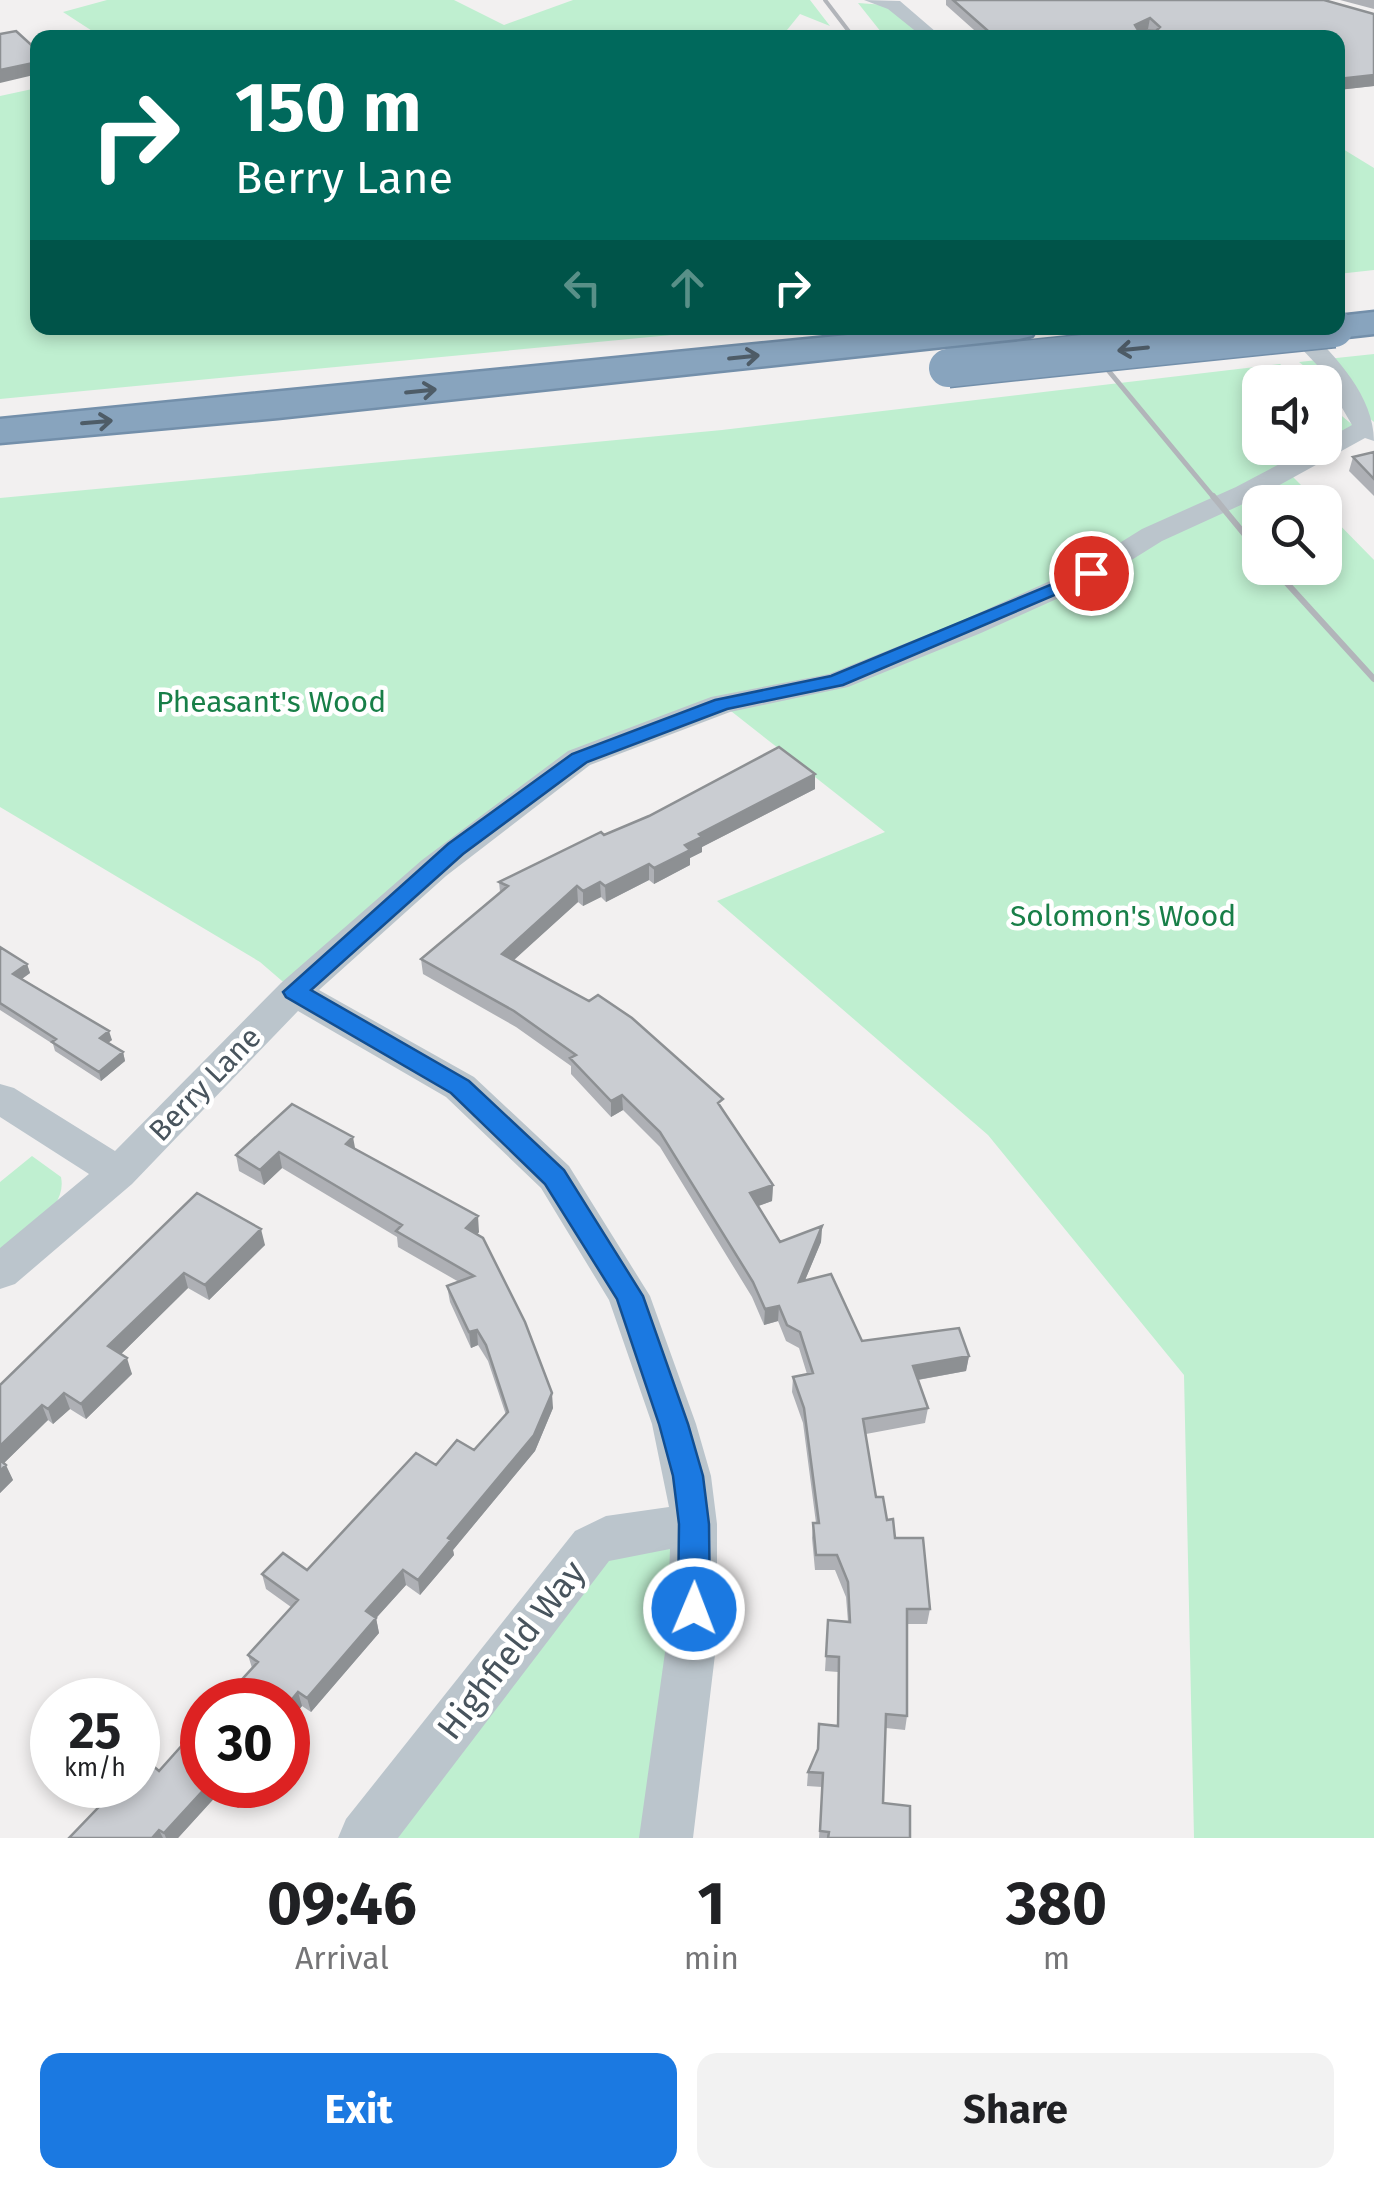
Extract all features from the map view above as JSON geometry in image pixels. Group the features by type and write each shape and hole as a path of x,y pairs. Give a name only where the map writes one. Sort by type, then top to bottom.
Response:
{"highway":[{"path":"1345,293 1374,291"},
{"path":"1345,326 1374,323"},
{"path":"0,463 937,353 996,335"},
{"path":"0,431 937,353 1213,335"}],"street":[{"path":"872,0 901,2 927,30"},
{"name":"Berry Lane","path":"0,1272 118,1173 294,992 434,868 579,758 722,704 836,681 971,627 1091,573 1152,534 1370,430 1327,361 1300,335"},
{"path":"294,992 460,1087 554,1177 630,1296 674,1424 688,1476 694,1524 692,1638 666,1838"},
{"path":"0,1098 118,1173"},
{"name":"Highfield Way","path":"365,1838 592,1546 606,1537 694,1524"}],"green space":[{"path":"107,0 454,0 504,25 573,0 810,0 830,26 800,14 787,30 91,30 63,12"},
{"path":"858,3 885,5 922,30 879,30"},
{"path":"30,90 30,335 672,335 0,399 0,96"},
{"path":"1345,150 1374,168 1374,270 1345,273"},
{"path":"1374,354 1374,422 1342,396 1342,365 1299,362"},
{"path":"1242,368 1242,465 1298,465 1287,471 1301,485 1242,485 1242,585 1342,585 1342,527 1374,560 1374,1838 1194,1838 1184,1375 988,1135 717,901 885,832 722,704 579,758 289,987 260,962 0,807 0,498 722,430"},
{"path":"1342,416 1360,431 1342,441"},
{"path":"32,1156 61,1177 58,1200 41,1221 0,1255 0,1182"},
{"path":"694,1524 666,1838 365,1838 592,1546"}],"building":[{"path":"953,0 1324,0 1374,14 1374,75 1345,78 1345,30 1157,30 1160,27 1150,18 1135,25 1138,30 987,30"},
{"path":"16,31 30,44 30,64 0,70 0,34"},
{"path":"1374,452 1374,479 1353,457"},
{"path":"779,747 815,774 699,834 702,837 685,845 690,850 654,868 649,864 605,886 600,882 583,891 577,886 502,954 589,1001 598,995 632,1018 723,1099 718,1103 773,1185 750,1193 780,1242 822,1226 799,1282 831,1274 862,1341 959,1328 969,1356 913,1366 928,1408 863,1419 876,1497 883,1497 887,1520 893,1519 895,1538 923,1538 930,1609 907,1609 907,1716 886,1714 883,1803 910,1806 910,1838 828,1838 829,1832 820,1831 823,1773 808,1772 818,1749 819,1724 838,1726 839,1657 826,1656 828,1620 850,1622 848,1582 837,1555 816,1555 813,1523 819,1523 804,1408 793,1377 813,1373 800,1332 787,1325 779,1306 765,1309 753,1282 660,1132 622,1095 611,1101 570,1058 576,1055 514,1011 421,959 508,886 499,882 601,832 604,835 649,816"},
{"path":"0,947 27,964 13,974 109,1031 100,1038 123,1052 99,1072 0,1003"},
{"path":"292,1104 353,1137 346,1144 478,1216 466,1228 483,1238 525,1322 552,1393 534,1435 448,1538 451,1540 418,1580 403,1570 366,1611 376,1618 310,1695 310,1678 243,1678 258,1662 248,1655 298,1600 262,1574 283,1553 307,1570 416,1453 436,1465 457,1440 474,1450 508,1412 486,1345 477,1330 469,1332 447,1286 474,1276 396,1231 402,1225 279,1152 260,1170 236,1155"},
{"path":"197,1193 261,1229 205,1285 184,1273 108,1346 127,1358 81,1404 64,1393 48,1409 42,1405 0,1446 0,1385"},
{"path":"180,1748 180,1808 187,1808 164,1833 159,1830 152,1838 69,1838 98,1808 160,1808 160,1770"}],"railway":[{"path":"825,0 848,30"},
{"path":"1079,335 1215,499"},
{"path":"1213,496 1242,531"},
{"path":"1288,585 1374,679"}],"route":[{"path":"694,1609 694,1524 688,1476 674,1424 630,1296 554,1177 460,1087 294,992 456,849 579,758 722,704 836,681 1091,573"}],"park label":[{"name":"Pheasant's Wood","path":"271,702"},
{"name":"Solomon's Wood","path":"1123,916"}]}
